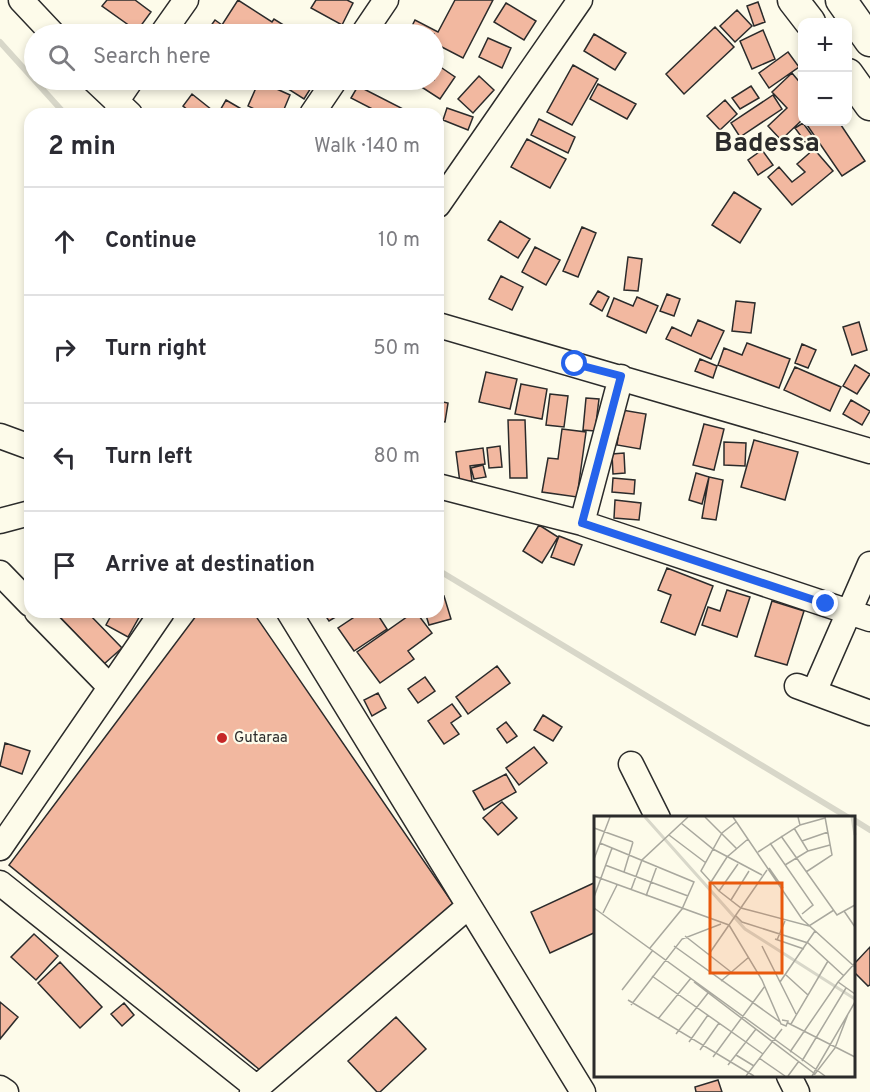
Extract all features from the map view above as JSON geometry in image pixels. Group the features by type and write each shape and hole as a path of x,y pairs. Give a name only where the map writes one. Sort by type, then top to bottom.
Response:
{"main road":[{"path":"793,0 807,18"},
{"path":"841,0 870,41"},
{"path":"852,80 870,105"}],"street":[{"path":"21,0 44,24"},
{"path":"169,24 186,0"},
{"path":"370,24 386,0"},
{"path":"444,196 580,0"},
{"path":"104,90 123,108 128,90"},
{"path":"316,108 328,90"},
{"path":"444,327 621,376 870,451"},
{"path":"582,523 621,376"},
{"path":"0,436 24,445"},
{"path":"444,488 582,523 859,615"},
{"path":"0,521 24,515"},
{"path":"870,564 859,615 805,689 870,712"},
{"path":"0,573 24,598"},
{"path":"43,618 110,687"},
{"path":"0,848 158,618"},
{"path":"293,618 584,1092"},
{"path":"631,764 657,816"},
{"path":"0,883 254,1090 469,906"},
{"path":"790,1077 797,1092"},
{"path":"0,1088 6,1092"}],"building":[{"path":"107,0 135,0 151,12 142,24 127,24 102,6"},
{"path":"238,0 272,22 274,19 282,24 223,24"},
{"path":"316,0 347,0 353,3 342,24 311,8"},
{"path":"455,0 493,0 463,58 444,48 442,24"},
{"path":"758,2 765,22 754,26 747,6"},
{"path":"506,3 536,21 524,40 494,22"},
{"path":"737,10 752,26 735,42 720,26"},
{"path":"715,27 734,47 684,94 666,74"},
{"path":"763,30 775,59 752,69 740,41"},
{"path":"594,34 626,53 615,70 584,51"},
{"path":"488,38 511,48 502,68 479,57"},
{"path":"788,52 798,66 769,88 759,73"},
{"path":"573,65 598,79 572,125 547,112"},
{"path":"444,69 455,77 440,99 426,90 444,90"},
{"path":"792,73 798,80 798,124 781,140 768,126 787,108 772,92"},
{"path":"479,76 494,90 473,113 458,99"},
{"path":"598,84 636,104 627,119 590,99"},
{"path":"751,86 759,98 740,109 732,98"},
{"path":"255,90 279,90 290,95 285,108 248,106"},
{"path":"290,90 310,90 304,99"},
{"path":"356,90 366,90 401,108 370,108 351,98"},
{"path":"192,94 210,108 186,108 183,106"},
{"path":"773,95 782,109 740,137 731,123"},
{"path":"226,100 240,108 221,108"},
{"path":"725,100 737,114 720,130 707,116"},
{"path":"447,108 473,117 468,130 444,120"},
{"path":"539,119 575,137 568,153 531,135"},
{"path":"805,126 819,145 811,150 795,128"},
{"path":"808,126 842,126 865,161 842,176"},
{"path":"527,139 566,159 550,188 511,167"},
{"path":"814,149 833,171 792,205 768,177 779,167 792,182 805,172 797,164"},
{"path":"762,150 773,165 758,175 748,160"},
{"path":"734,192 761,209 740,243 712,225"},
{"path":"500,221 530,239 518,258 488,240"},
{"path":"582,227 596,233 578,277 563,271"},
{"path":"535,247 560,260 546,285 522,272"},
{"path":"628,257 642,259 638,291 624,290"},
{"path":"501,276 523,287 512,310 489,299"},
{"path":"598,291 609,297 602,311 590,304"},
{"path":"667,294 680,299 674,316 660,311"},
{"path":"637,297 658,306 646,333 607,316 614,298 633,306"},
{"path":"736,301 755,303 751,333 732,331"},
{"path":"698,320 724,331 711,359 666,339 672,327 691,336"},
{"path":"859,322 867,350 852,355 843,327"},
{"path":"747,343 790,359 779,388 718,365 724,348 742,355"},
{"path":"802,344 816,350 808,368 795,363"},
{"path":"700,359 717,366 713,378 695,371"},
{"path":"855,365 870,374 857,394 843,386"},
{"path":"795,367 841,387 830,411 784,390"},
{"path":"486,372 517,379 510,409 479,402"},
{"path":"521,384 547,389 542,419 515,414"},
{"path":"550,394 568,396 564,427 546,425"},
{"path":"586,398 599,399 595,431 583,430"},
{"path":"851,400 870,411 862,425 843,414"},
{"path":"444,402 448,403 444,422"},
{"path":"622,410 646,414 640,449 617,445"},
{"path":"508,420 525,420 527,478 510,478"},
{"path":"704,424 724,429 714,470 693,465"},
{"path":"562,429 586,432 577,497 542,492 548,458 558,459"},
{"path":"754,440 798,452 785,500 741,487"},
{"path":"724,442 746,443 745,466 724,465"},
{"path":"500,446 502,467 489,468 487,448"},
{"path":"483,448 485,464 470,466 472,481 460,483 456,452"},
{"path":"624,453 625,473 613,474 612,454"},
{"path":"483,465 486,477 474,479 471,468"},
{"path":"696,473 709,477 702,504 689,500"},
{"path":"709,477 723,480 716,520 702,518"},
{"path":"613,478 635,480 634,494 612,492"},
{"path":"615,500 641,503 639,520 614,518"},
{"path":"539,525 558,537 542,563 523,551"},
{"path":"559,536 582,545 574,565 551,557"},
{"path":"667,568 713,586 695,635 661,622 671,595 658,590"},
{"path":"727,590 750,597 737,637 702,625 708,607 720,611"},
{"path":"444,596 451,619 429,625 427,618 444,618"},
{"path":"772,601 804,611 787,665 755,656"},
{"path":"61,618 93,618 122,648 104,664"},
{"path":"110,618 139,618 128,637 106,625"},
{"name":"Gutaraa","path":"194,618 257,618 454,905 260,1070 9,865"},
{"path":"353,618 380,618 387,629 354,651 338,628"},
{"path":"405,618 421,618 432,633 408,651 414,659 380,683 357,652"},
{"path":"497,666 510,683 468,714 456,697"},
{"path":"425,677 435,691 418,703 408,689"},
{"path":"378,693 386,708 372,716 364,700"},
{"path":"452,704 461,716 451,723 459,734 444,744 428,721"},
{"path":"543,715 562,727 553,741 534,730"},
{"path":"506,722 517,736 507,743 497,729"},
{"path":"5,743 30,751 22,774 0,766"},
{"path":"534,747 547,763 519,785 506,768"},
{"path":"506,774 516,792 484,810 473,791"},
{"path":"502,802 517,818 498,835 483,818"},
{"path":"594,883 594,933 550,953 531,912"},
{"path":"34,934 58,956 36,980 11,957"},
{"path":"870,947 870,985 868,986 855,973 855,963"},
{"path":"60,962 102,1007 80,1028 38,983"},
{"path":"0,1002 18,1017 0,1039"},
{"path":"124,1003 134,1015 122,1026 111,1014"},
{"path":"396,1017 426,1049 380,1092 377,1092 348,1061"},
{"path":"718,1080 722,1092 696,1092 695,1087"}],"waterway":[{"path":"0,42 24,69"},
{"path":"43,90 60,108"},
{"path":"444,574 846,816"},
{"path":"855,821 870,830"}],"place":[{"name":"Gutaraa","path":"222,738"}],"district":[{"name":"Badessa","path":"767,144"}],"route":[{"path":"575,364 621,376 582,523 826,604"}]}
